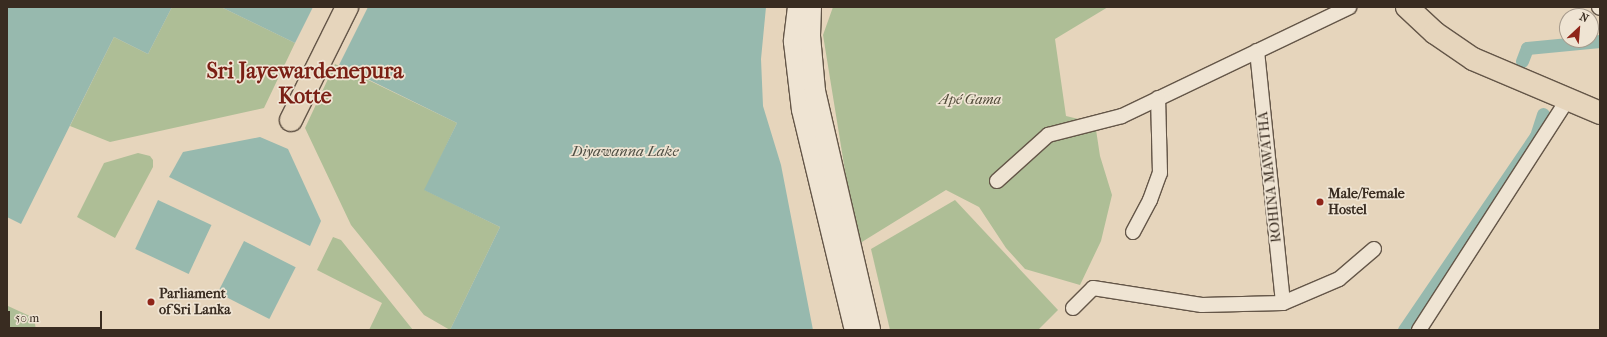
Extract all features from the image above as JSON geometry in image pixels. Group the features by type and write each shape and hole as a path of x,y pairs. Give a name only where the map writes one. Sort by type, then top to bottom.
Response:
{"main road":[{"path":"333,7 286,117 347,7"},
{"path":"798,7 794,42 802,110 855,330"},
{"path":"811,7 810,36 814,91 870,330"},
{"path":"1407,7 1435,33 1473,59 1600,113"}],"street":[{"path":"997,181 1048,135 1122,116 1349,7"},
{"name":"ROHINA MAWATHA","path":"1257,51 1283,303"},
{"path":"1133,232 1150,200 1160,173 1158,98"},
{"path":"1419,330 1567,100"},
{"path":"1073,308 1093,288 1202,305 1283,303 1339,279 1374,249"}],"green space":[{"path":"172,7 221,7 295,43 264,108 110,142 70,126 114,37 148,54"},
{"name":"Apé Gama","path":"833,7 1108,7 1055,39 1066,116 1095,123 1100,156 1112,195 1101,241 1080,285 1025,269 1006,248 979,207 946,190 857,245 823,35"},
{"path":"335,64 457,123 425,190 500,227 450,330 424,315 351,225 305,128"},
{"path":"138,153 150,156 153,160 153,167 115,238 77,217 104,163"},
{"path":"955,200 1058,310 1038,330 890,330 871,249"},
{"path":"333,237 341,240 413,330 369,330 382,303 317,270"},
{"path":"8,306 34,318 36,330 7,330"}],"water":[{"path":"7,7 172,7 148,54 114,37 21,224 7,217"},
{"path":"221,7 313,7 295,43"},
{"name":"Diyawanna Lake","path":"368,7 766,7 761,59 763,106 781,165 813,330 450,330 500,227 424,190 457,123 339,65"},
{"path":"260,137 288,149 321,221 310,246 169,177 183,152"},
{"path":"158,200 211,225 189,274 135,249"},
{"path":"244,241 296,267 269,319 218,293"}],"waterway":[{"path":"1522,61 1527,48 1600,41"},
{"path":"1404,330 1536,136 1543,114"}],"place":[{"name":"Male/Female Hostel","path":"1320,202"},
{"name":"Parliament of Sri Lanka","path":"151,302"}],"district":[{"name":"Sri Jayewardenepura Kotte","path":"305,84"}]}
